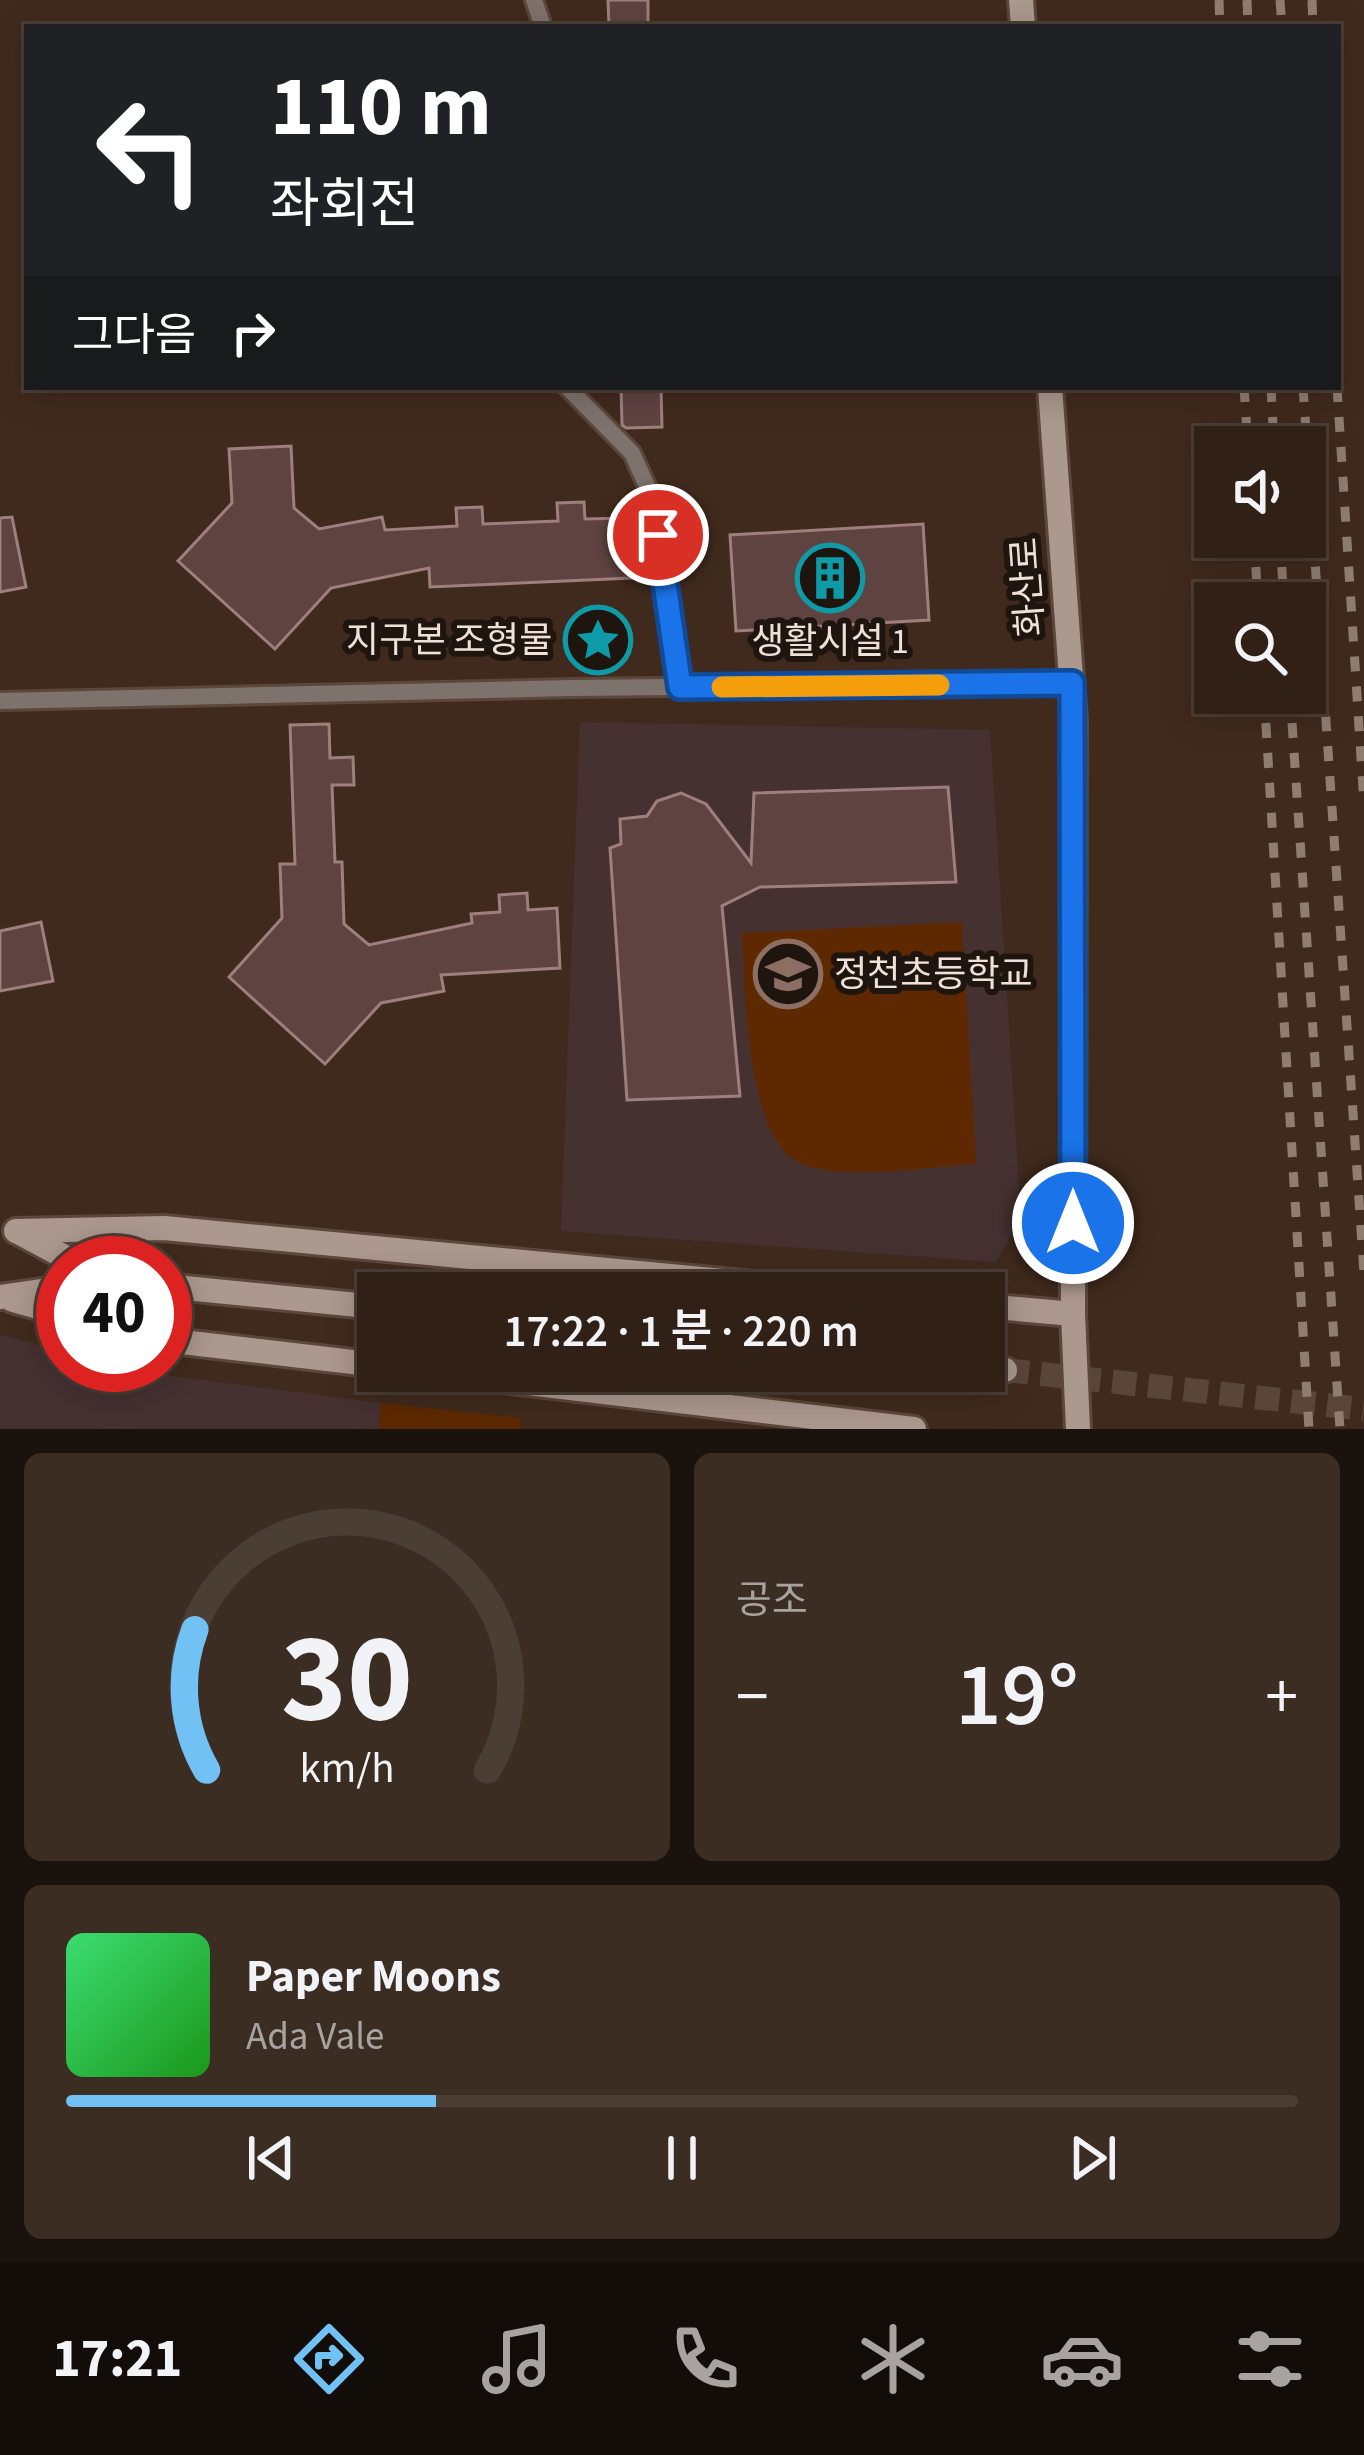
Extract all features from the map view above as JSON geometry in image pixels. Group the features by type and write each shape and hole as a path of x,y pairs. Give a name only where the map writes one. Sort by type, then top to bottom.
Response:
{"street":[{"name":"화산로","path":"1050,390 1072,683 1073,1314 1078,1429"},
{"path":"8,1230 164,1228 628,1272"},
{"path":"8,1230 36,1244"},
{"path":"192,1289 357,1305"},
{"path":"2,1297 36,1292"},
{"path":"2,1297 36,1306"},
{"path":"1005,1308 1073,1314"},
{"path":"192,1343 357,1363"},
{"path":"603,1392 914,1429"}],"lane":[{"path":"571,390 632,453 652,497 680,687"},
{"path":"0,701 1072,683"}],"shaded area":[{"name":"정천초등학교","path":"580,722 990,730 1021,1219 996,1262 561,1231"},
{"path":"962,922 976,1164 847,1172 807,1166 786,1153 771,1129 752,1063 741,933"},
{"path":"0,1335 36,1344 36,1392 192,1392 192,1379 381,1403 379,1429 0,1429"},
{"path":"381,1403 521,1418 520,1429 379,1429"}],"building":[{"path":"608,0 648,0 648,24 609,24"},
{"path":"621,390 661,390 662,427 622,425"},
{"path":"291,446 294,508 319,529 382,517 385,530 457,526 456,508 482,507 483,524 558,521 557,503 584,502 585,519 628,518 631,578 430,587 429,568 331,588 275,649 178,561 232,503 229,449"},
{"path":"12,517 26,587 0,592 0,518"},
{"name":"생활시설 1","path":"923,524 929,620 736,631 730,535"},
{"path":"329,724 330,758 353,757 354,785 332,785 335,862 342,862 344,924 369,945 472,923 471,914 500,912 499,895 527,893 528,910 557,908 560,968 441,975 444,991 381,1003 325,1064 229,977 282,918 280,864 295,864 290,725"},
{"path":"948,787 956,882 760,887 722,906 740,1096 627,1100 610,848 621,844 620,819 647,816 657,801 681,793 706,804 751,863 754,793"},
{"path":"41,922 53,981 0,991 0,931"}],"tunnel":[{"path":"1005,1370 1364,1409"}],"railway":[{"path":"1219,0 1220,24"},
{"path":"1247,0 1248,24"},
{"path":"1280,0 1282,24"},
{"path":"1312,0 1313,24"},
{"path":"1244,390 1247,426"},
{"path":"1271,390 1273,426"},
{"path":"1303,390 1364,1273"},
{"path":"1337,390 1364,804"},
{"path":"1255,558 1257,582"},
{"path":"1281,558 1283,582"},
{"path":"1265,714 1309,1429"},
{"path":"1291,714 1340,1429"}],"slow traffic":[{"path":"722,687 939,685"}],"place":[{"name":"생활시설 1","path":"830,578"},
{"name":"지구본 조형물","path":"598,640"},
{"name":"정천초등학교","path":"788,974"}],"route":[{"path":"658,535 680,687 1072,683 1073,1223"}]}
